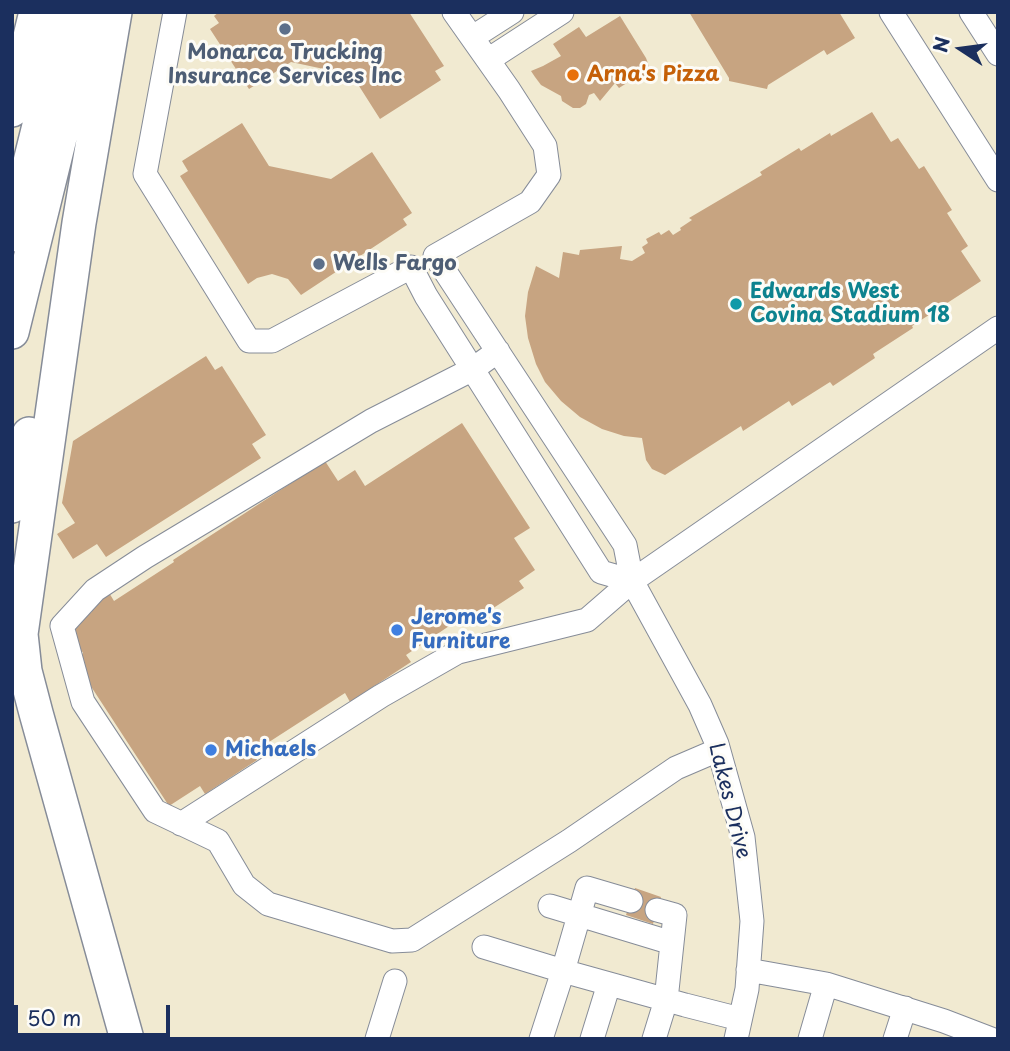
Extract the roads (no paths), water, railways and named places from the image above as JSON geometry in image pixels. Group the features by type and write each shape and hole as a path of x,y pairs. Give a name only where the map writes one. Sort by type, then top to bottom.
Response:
{"highway":[{"path":"12,110 36,12"},
{"path":"12,235 67,12"},
{"path":"12,332 91,12"},
{"path":"115,12 79,223 21,634 25,671 127,1039"},
{"path":"12,506 79,223"}],"street":[{"path":"175,12 145,174 249,341 272,341 411,267 426,296 601,572 632,581"},
{"path":"454,12 488,60 562,12"},
{"path":"473,37 512,12"},
{"path":"891,12 998,180"},
{"path":"971,12 998,54"},
{"name":"Lakes Drive","path":"488,60 545,146 549,175 530,202 435,256 625,545 632,581 700,705 718,750 743,837 752,921 740,1021"},
{"path":"181,824 381,696 458,652 587,620 632,581 998,328"},
{"path":"498,351 473,369 371,421 95,590 62,626 83,702 155,811 218,841 244,885 268,904 392,941 412,940 569,841 676,768 718,750"},
{"path":"541,1039 587,888 631,901"},
{"path":"550,906 672,943"},
{"path":"654,1039 666,1000 675,915 657,910"},
{"path":"484,947 740,1021"},
{"path":"748,970 826,984 905,1007 991,1039"},
{"path":"377,1039 395,981"},
{"path":"592,1039 609,984"},
{"path":"810,1039 826,984"},
{"path":"895,1039 905,1007"}],"place":[{"name":"Monarca Trucking Insurance Services Inc","path":"285,29"},
{"name":"Arna's Pizza","path":"573,75"},
{"name":"Wells Fargo","path":"319,264"},
{"name":"Edwards West Covina Stadium 18","path":"736,304"},
{"name":"Jerome's Furniture","path":"397,630"},
{"name":"Michaels","path":"211,750"}]}
